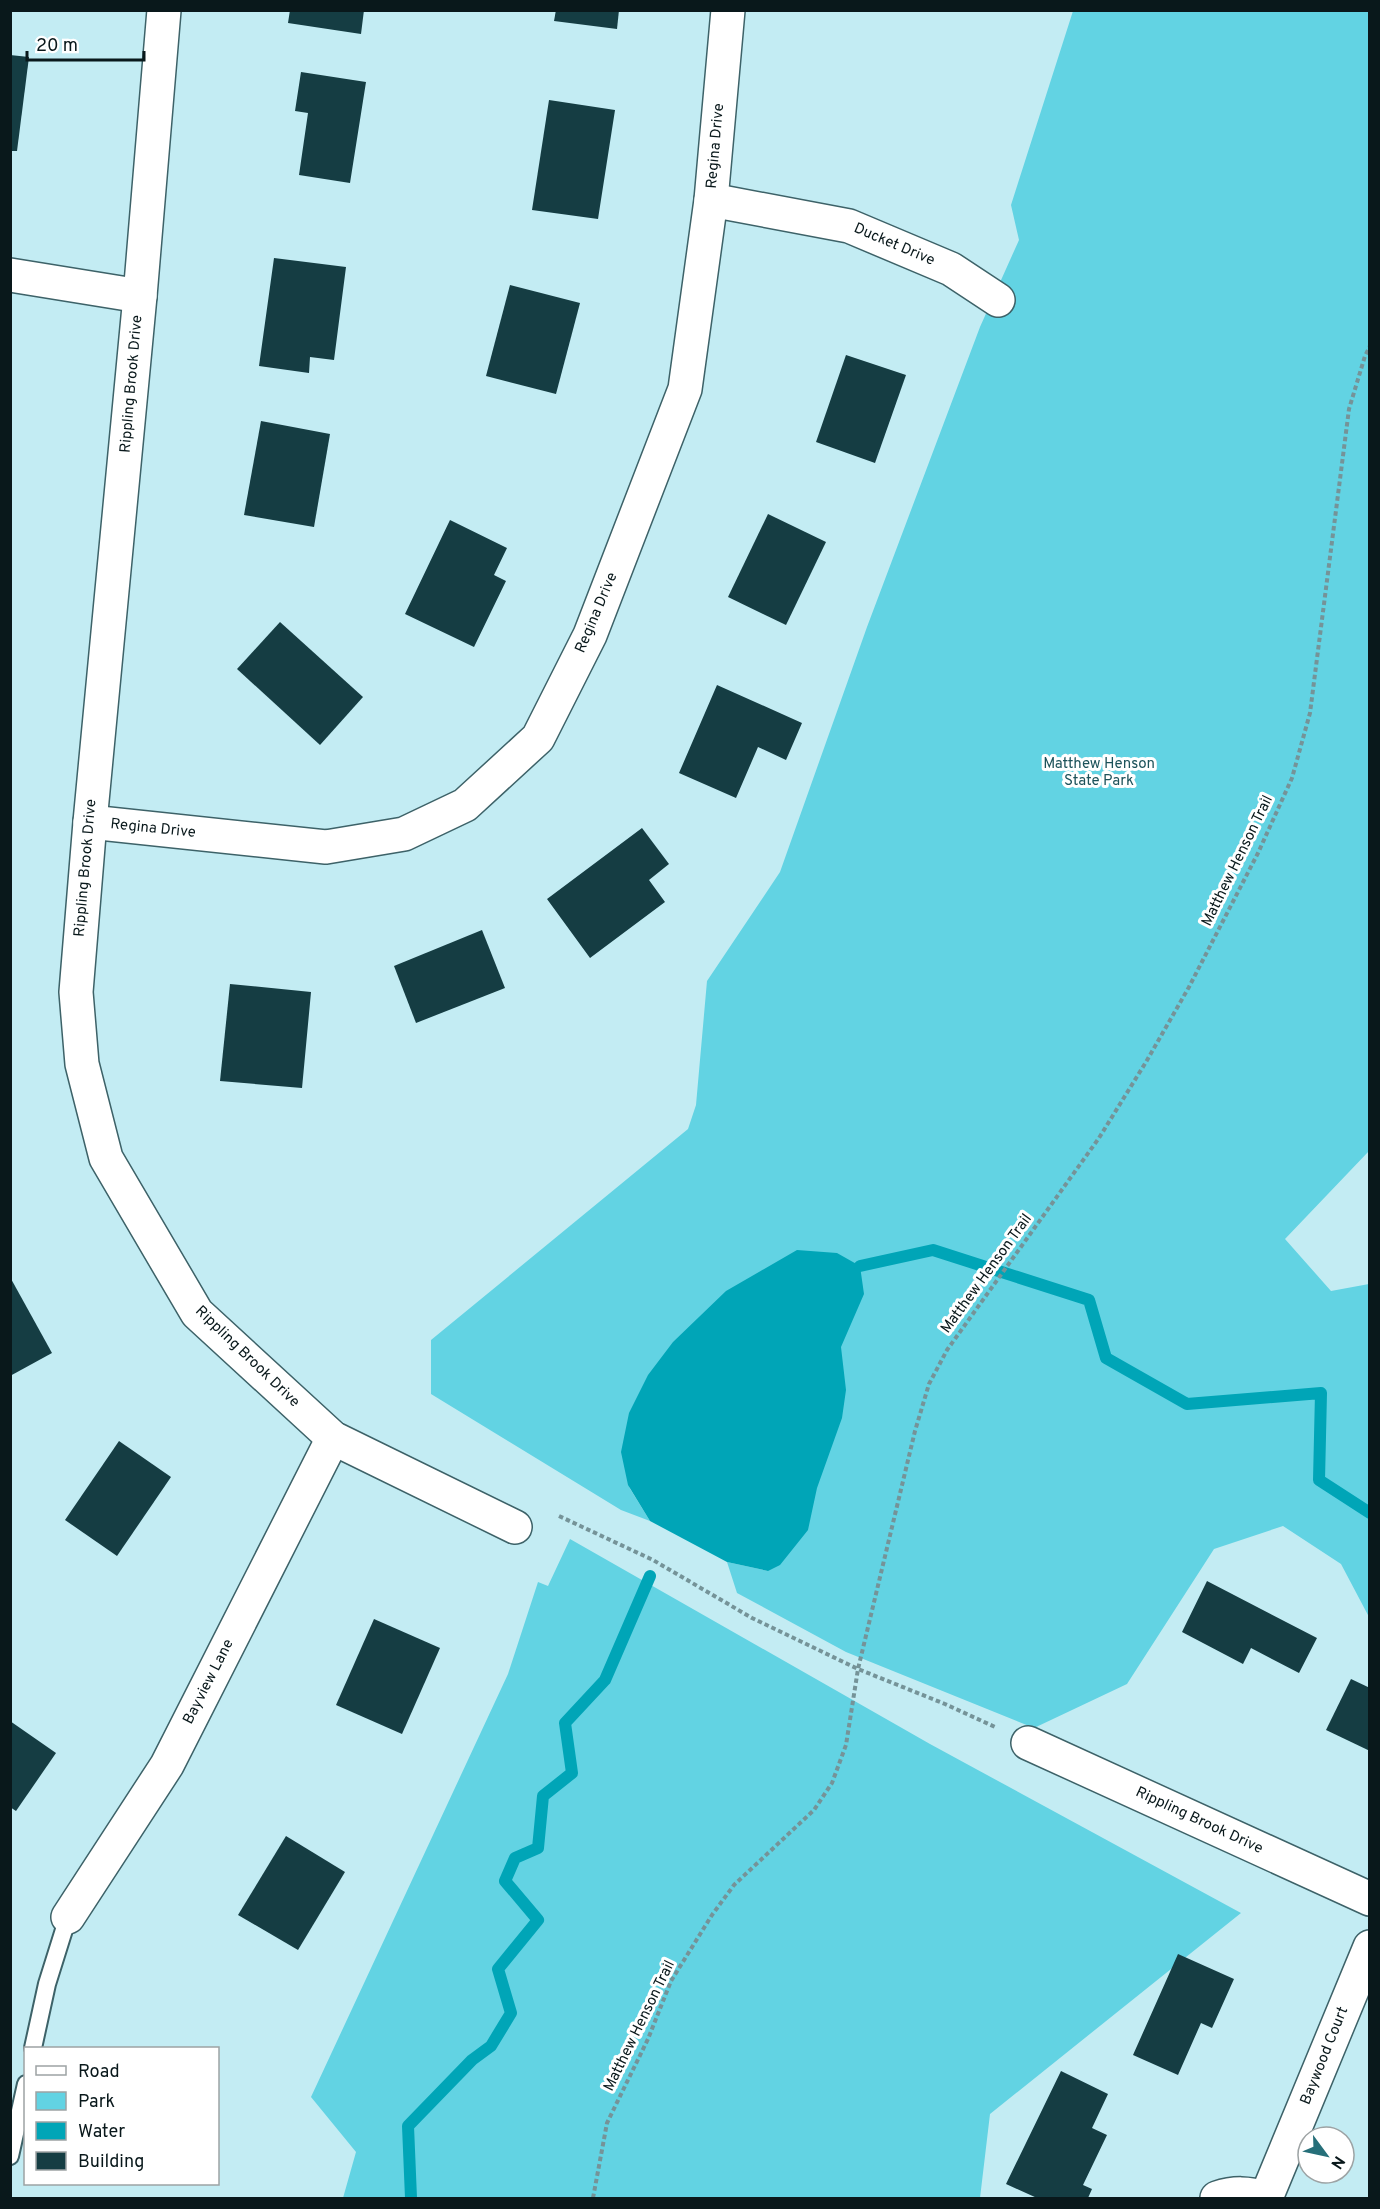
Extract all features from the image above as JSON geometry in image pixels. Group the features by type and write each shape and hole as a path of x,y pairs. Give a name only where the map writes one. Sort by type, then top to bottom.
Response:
{"street":[{"name":"Rippling Brook Drive","path":"164,10 76,992 82,1064 106,1158 197,1313 333,1437 515,1527"},
{"name":"Regina Drive","path":"90,822 326,848 404,834 465,805 538,738 590,635 685,389 711,200 728,10"},
{"name":"Ducket Drive","path":"711,200 849,226 951,269 998,300"},
{"path":"10,275 140,296"},
{"name":"Bayview Lane","path":"69,1917 167,1765 333,1437"},
{"name":"Rippling Brook Drive","path":"1028,1743 1370,1899"},
{"name":"Baywood Court","path":"1217,2199 1233,2193 1250,2193 1266,2199 1370,1947"}],"lane":[{"path":"33,2047 47,1984 69,1917"},
{"path":"10,2156 24,2093"}],"path":[{"name":"Matthew Henson Trail","path":"593,2199 607,2123 648,2039 671,1981 712,1915 734,1885 814,1810 832,1783 846,1745 858,1668 915,1431 929,1384 947,1350 1099,1138 1146,1062 1189,987 1258,853 1292,778 1310,714 1349,409 1370,346"},
{"path":"559,1516 653,1560 752,1618 858,1668 945,1704 1028,1743"}],"green space":[{"name":"Matthew Henson State Park","path":"1073,11 1369,11 1369,1151 1285,1239 1331,1291 1369,1284 1369,1617 1341,1564 1283,1526 1214,1549 1127,1684 1034,1728 846,1652 737,1593 727,1562 768,1571 629,1487 650,1521 621,1510 431,1394 431,1340 688,1129 696,1105 707,981 780,872 867,627 980,327 1019,240 1011,205"},
{"path":"570,1539 930,1744 1241,1913 990,2114 980,2198 343,2198 356,2152 311,2097 508,1674 538,1582 548,1586"}],"water":[{"path":"797,1250 837,1253 860,1266 864,1294 841,1347 846,1390 842,1418 817,1488 808,1530 780,1565 768,1571 727,1562 650,1521 628,1485 621,1452 629,1413 648,1375 673,1342 726,1291"}],"building":[{"path":"290,10 364,10 361,34 288,23"},
{"path":"556,10 619,10 617,29 554,21"},
{"path":"10,55 29,57 17,151 10,151"},
{"path":"301,72 366,82 350,183 299,175 308,113 295,111"},
{"path":"549,100 615,110 598,219 532,210"},
{"path":"274,258 346,267 334,360 310,357 309,373 259,366"},
{"path":"510,285 580,303 556,394 486,376"},
{"path":"846,355 906,375 875,463 816,442"},
{"path":"261,421 330,434 314,527 244,515"},
{"path":"768,514 826,542 786,625 728,597"},
{"path":"450,520 507,548 494,575 506,581 474,647 405,614"},
{"path":"280,622 363,697 320,745 237,669"},
{"path":"717,685 802,723 786,760 758,747 736,798 679,773"},
{"path":"642,828 669,864 649,880 665,902 590,958 547,899"},
{"path":"482,930 505,988 416,1023 394,966"},
{"path":"230,984 311,992 302,1088 220,1081"},
{"path":"10,1277 52,1353 10,1376"},
{"path":"119,1441 171,1477 117,1556 65,1520"},
{"path":"1207,1581 1317,1638 1299,1673 1251,1648 1243,1664 1182,1632"},
{"path":"374,1619 440,1648 402,1734 336,1705"},
{"path":"1351,1679 1370,1688 1370,1751 1326,1730"},
{"path":"10,1721 56,1753 16,1811 10,1807"},
{"path":"286,1836 345,1872 298,1950 238,1915"},
{"path":"1178,1954 1234,1979 1212,2028 1201,2023 1178,2075 1133,2055"},
{"path":"1061,2071 1108,2094 1092,2128 1107,2135 1083,2185 1092,2189 1088,2198 1037,2198 1006,2184"}],"waterway":[{"path":"860,1266 933,1250 1089,1300 1106,1358 1187,1404 1321,1393 1319,1480 1370,1513"},
{"path":"411,2198 408,2126 472,2060 491,2046 511,2013 498,1969 538,1920 505,1881 515,1858 538,1848 543,1796 572,1773 565,1723 605,1680 650,1576"}]}
